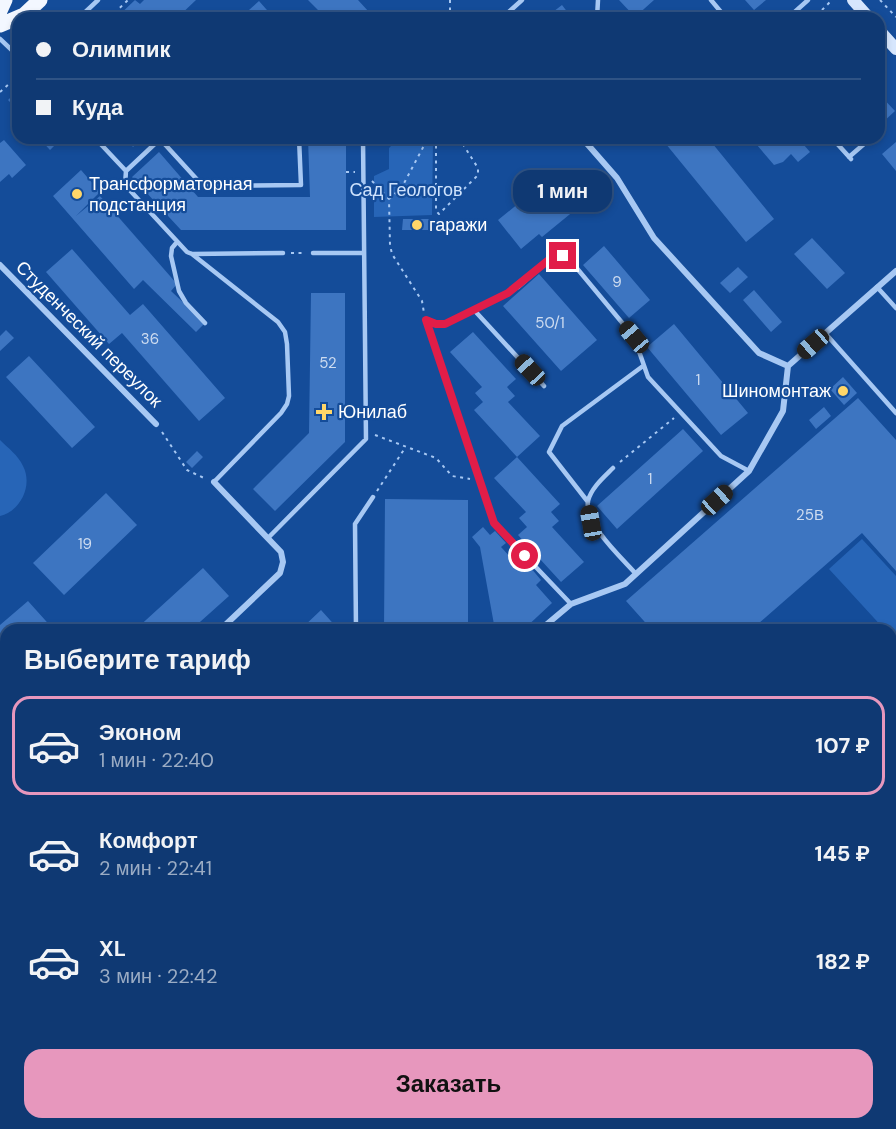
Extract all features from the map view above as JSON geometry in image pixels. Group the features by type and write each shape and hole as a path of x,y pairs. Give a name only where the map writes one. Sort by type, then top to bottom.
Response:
{"main road":[{"path":"0,11 5,0"},
{"path":"27,12 40,0"},
{"path":"853,0 863,12"},
{"path":"885,37 896,49"}],"street":[{"path":"587,144 617,178 654,238 759,353 788,366"},
{"name":"Студенческий переулок","path":"0,265 156,424"},
{"path":"547,624 571,604 625,585 749,471 783,411 788,366 896,271"},
{"path":"214,482 281,552 283,562 280,573 226,624"}],"lane":[{"path":"86,12 98,0"},
{"path":"509,12 522,0"},
{"path":"711,0 721,12"},
{"path":"795,12 808,0"},
{"path":"0,39 12,50"},
{"path":"101,144 126,171"},
{"path":"155,144 126,171 125,185 183,249 278,322 285,332 289,396 287,404 214,482"},
{"path":"165,144 203,186 301,185 299,144"},
{"path":"268,538 366,439 363,144"},
{"path":"837,144 850,158 864,144"},
{"path":"177,242 172,248 171,256 179,291 186,303 205,323"},
{"path":"313,254 364,253"},
{"path":"192,254 283,254"},
{"path":"426,320 436,324 445,324 518,287 551,258 563,256 570,260 634,337 639,345 643,366 648,377 721,456 749,471"},
{"path":"877,287 896,308"},
{"path":"474,310 544,386"},
{"path":"426,320 494,523 571,604"},
{"path":"825,333 896,413"},
{"path":"636,574 591,523 588,502 549,452 562,426 643,366"},
{"path":"588,502 597,484 613,468"},
{"path":"356,624 354,524 373,497"}],"path":[{"path":"116,12 129,0"},
{"path":"822,10 832,0"},
{"path":"880,0 896,17"},
{"path":"0,92 12,81"},
{"path":"389,199 402,187 425,144"},
{"path":"436,144 436,211 439,214 478,175 478,168 463,144"},
{"path":"363,172 389,199 390,245 393,254 422,301 426,320"},
{"path":"283,254 313,254"},
{"path":"613,468 681,412"},
{"path":"156,424 187,470 214,482"},
{"path":"381,438 436,458 452,476 480,481"},
{"path":"373,497 405,448"}],"green space":[{"name":"Сад Геологов","path":"393,144 433,144 432,215 374,217 374,176 389,169 389,148"},
{"path":"0,440 21,462 27,481 19,503 14,509 0,516"},
{"path":"862,539 896,576 896,624 879,624 829,569"}],"building":[{"path":"135,0 140,4 144,0 196,0 183,12 122,12"},
{"path":"308,0 358,0 369,12 316,12 318,10"},
{"path":"619,0 654,0 641,12 630,12"},
{"path":"745,0 766,0 754,10"},
{"path":"259,1 269,12 247,12"},
{"path":"562,5 567,12 553,12"},
{"path":"12,96 12,118 11,103 8,100"},
{"path":"885,100 895,111 885,120"},
{"path":"4,140 26,165 12,178 9,174 0,182 0,143"},
{"path":"896,142 896,171 882,154"},
{"path":"44,144 56,144 50,150"},
{"path":"308,144 346,144 346,230 181,230 132,177 159,152 198,197 310,197"},
{"path":"666,144 713,144 774,219 746,242"},
{"path":"756,144 803,144 810,152 798,162 791,154 783,162 774,165"},
{"path":"81,170 100,192 76,216 100,196 177,284 171,291 205,323 196,332 143,280 134,289 53,196"},
{"path":"552,182 575,210 542,237 539,234 521,249 498,220 530,194 532,197"},
{"name":"гаражи","path":"403,219 432,219 432,230 402,230"},
{"path":"812,238 845,273 827,289 794,254"},
{"path":"604,246 650,300 629,318 583,265"},
{"path":"72,249 130,315 143,304 225,398 199,421 122,333 109,344 46,272"},
{"path":"738,267 748,277 730,293 720,283"},
{"path":"539,274 597,340 561,371 503,306"},
{"path":"754,290 782,322 771,332 743,300"},
{"path":"311,293 345,293 345,442 275,511 253,489 309,433"},
{"path":"674,324 748,413 721,435 647,347"},
{"path":"6,330 14,338 0,351 0,336"},
{"path":"473,332 516,379 507,387 515,396 508,402 540,436 517,457 474,410 483,402 475,393 482,387 450,352"},
{"path":"29,356 95,427 72,448 6,377"},
{"name":"Шиномонтаж","path":"843,377 857,393 844,405 830,389"},
{"path":"858,398 896,440 896,571 862,533 758,624 647,624 626,601"},
{"path":"824,407 831,416 816,429 809,420"},
{"path":"683,429 703,451 617,529 597,506"},
{"path":"197,451 203,457 192,468 186,462"},
{"path":"517,457 560,504 551,512 559,521 552,527 584,562 561,582 518,535 527,527 519,518 526,512 494,478"},
{"path":"106,493 137,525 64,595 33,563"},
{"path":"385,499 468,500 468,624 384,624"},
{"path":"483,527 490,535 495,531 506,543 501,547 524,572 530,567 541,580 536,585 552,603 529,624 494,624 480,547 472,537"},
{"path":"203,568 229,596 198,624 142,624"},
{"path":"28,601 49,624 1,624"},
{"path":"321,610 334,624 306,624"}],"place":[{"name":"Трансформаторная подстанция","path":"77,194"},
{"name":"гаражи","path":"417,225"},
{"name":"Шиномонтаж","path":"843,391"},
{"name":"Юнилаб","path":"324,412"}],"route":[{"path":"525,556 494,523 426,320 436,324 445,324 508,293 551,258 563,256"}]}
